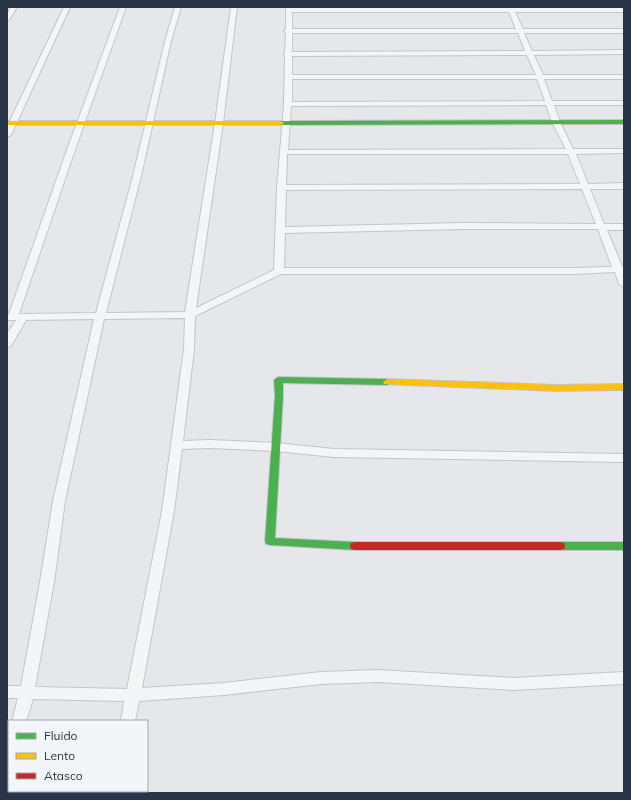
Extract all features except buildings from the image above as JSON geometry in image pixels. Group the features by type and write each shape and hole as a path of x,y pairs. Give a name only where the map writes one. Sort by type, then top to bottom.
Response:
{"street":[{"path":"7,19 14,7"},
{"path":"7,135 10,124 68,7"},
{"path":"7,344 14,330 14,317 80,123 123,7"},
{"path":"19,720 27,693 47,582 59,501 90,356 118,243 137,176 168,41 178,7"},
{"path":"128,720 168,511 189,349 190,315 219,123 234,7"},
{"path":"279,272 281,188 288,104 287,31 289,8 624,10"},
{"path":"511,9 540,77 556,122 571,152 602,227 622,269 624,284"},
{"path":"287,31 624,31"},
{"path":"287,54 624,52"},
{"path":"288,77 624,77"},
{"path":"288,104 624,103"},
{"path":"10,124 624,122"},
{"path":"283,152 624,152"},
{"path":"281,188 624,186"},
{"path":"280,230 470,226 624,227"},
{"path":"14,317 190,315 279,272 475,270 574,271 622,269"},
{"path":"624,387 556,388 373,381 278,380 279,396 270,541 347,546 624,546"},
{"path":"176,445 210,444 276,447 334,453 624,458"},
{"path":"7,692 132,696 224,689 321,678 371,676 513,684 624,678"}],"traffic: fast":[{"path":"281,123 624,122"},
{"path":"355,546 270,541 279,396 278,380 387,382"},
{"path":"560,546 624,546"}],"traffic: slow":[{"path":"7,123 281,123"},
{"path":"387,382 556,388 624,387"}],"traffic: jam":[{"path":"355,546 560,546"}]}
